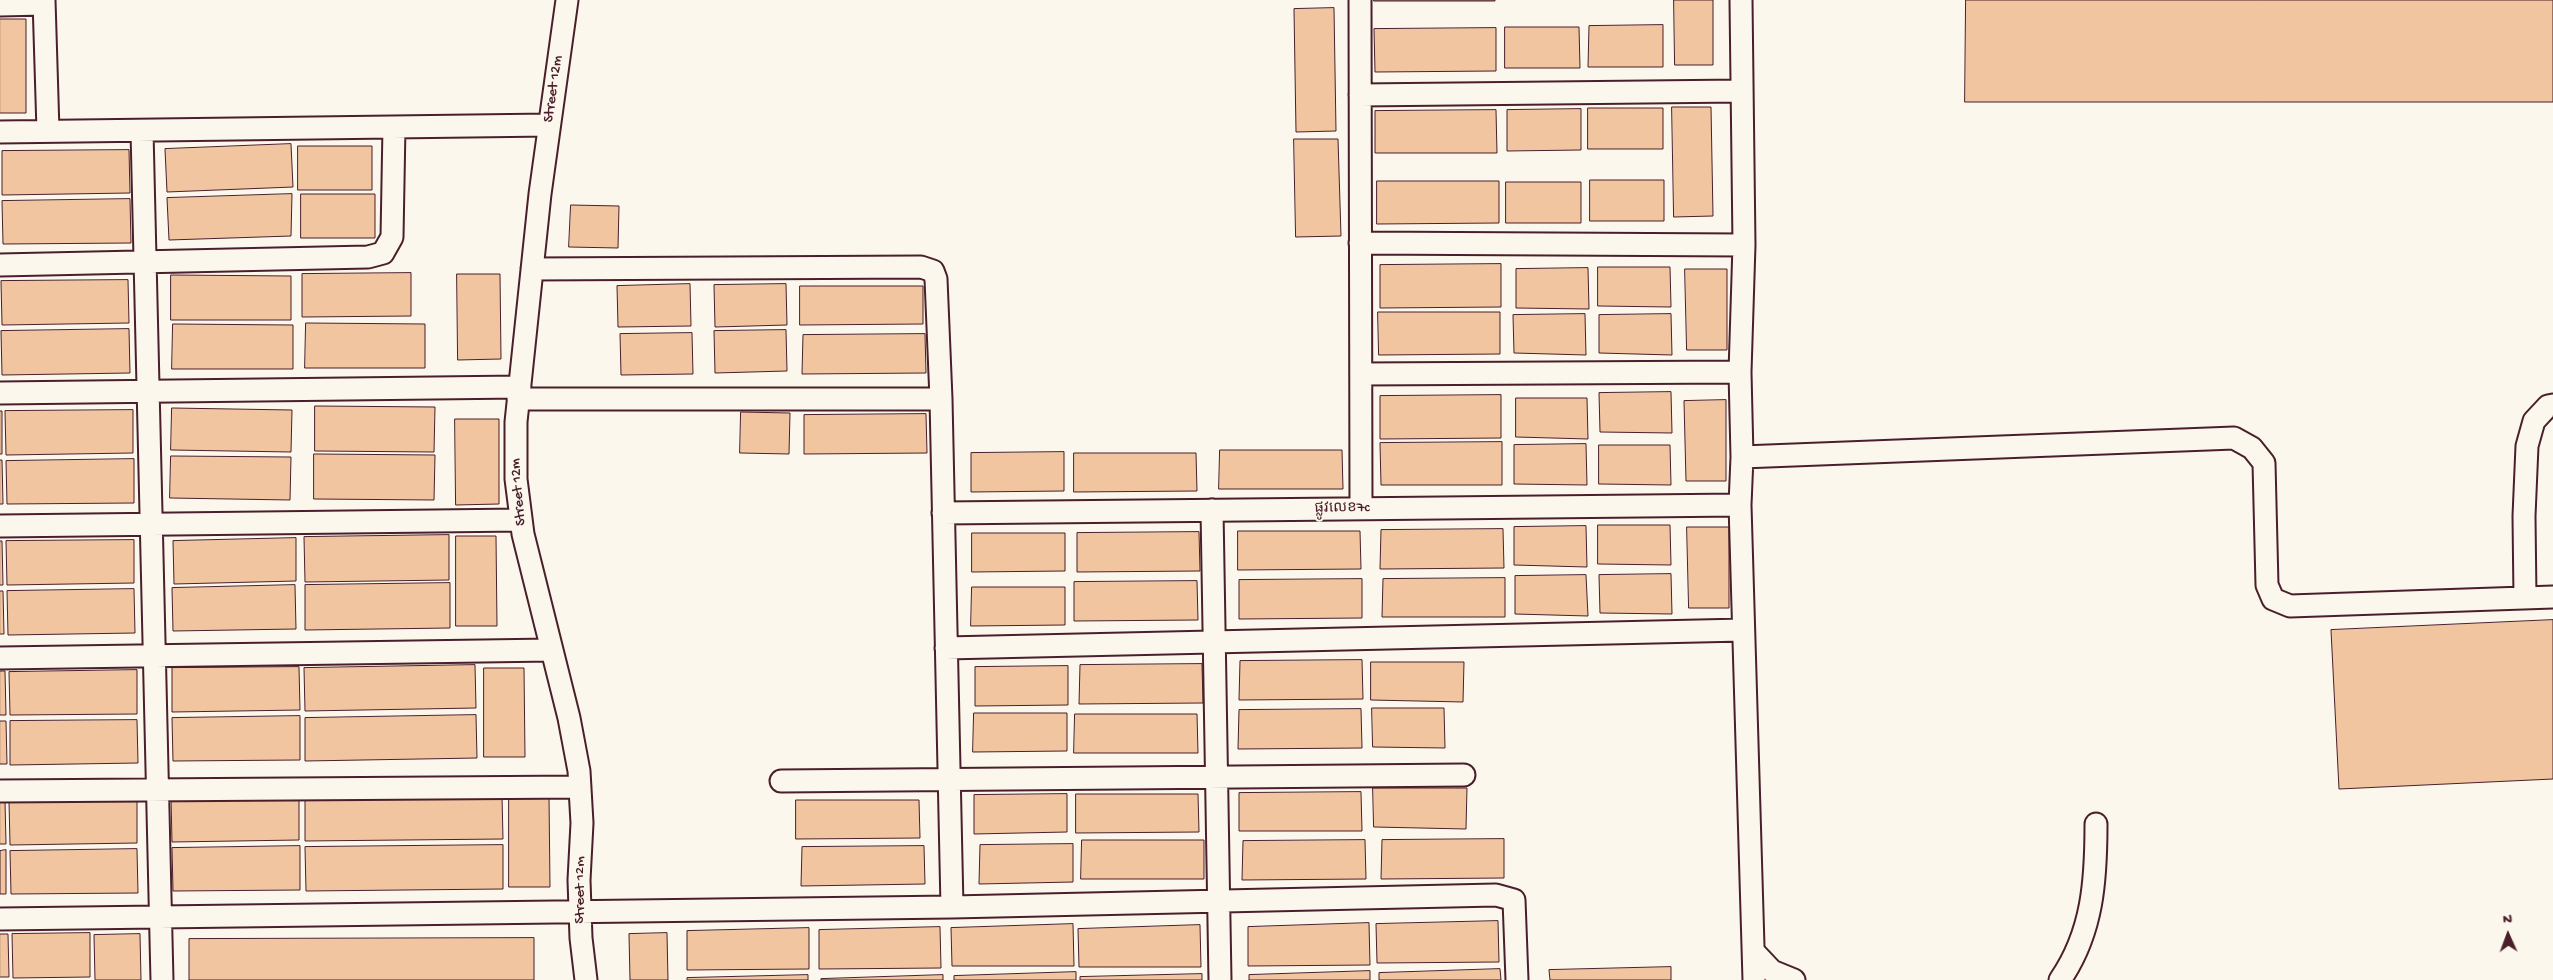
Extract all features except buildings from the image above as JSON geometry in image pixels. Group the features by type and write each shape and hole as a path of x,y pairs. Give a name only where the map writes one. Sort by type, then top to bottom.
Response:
{"street":[{"name":"Street 12m","path":"567,0 549,125 532,269 519,393 516,479 521,520 569,718 580,787 582,823 580,910 586,980"},
{"path":"1360,0 1361,509"},
{"path":"1741,0 1744,245 1740,372 1742,457 1740,504 1755,953 1754,980"},
{"path":"0,4 44,2 48,131"},
{"path":"1360,95 1741,91"},
{"path":"0,132 549,125"},
{"path":"0,265 145,264 368,257 383,253 392,237 394,128"},
{"path":"142,131 162,980"},
{"path":"1360,243 1744,245"},
{"path":"532,269 921,268 933,271 936,279 941,399 952,907"},
{"path":"1360,374 1740,372"},
{"path":"0,394 148,392 519,393 941,399"},
{"path":"2525,598 2524,516 2527,446 2534,421 2548,406 2553,405"},
{"path":"1742,457 2234,438 2252,448 2264,463 2267,585 2273,599 2290,606 2553,597"},
{"name":"ផ្លូវលេខ7c","path":"943,513 1740,504"},
{"path":"1212,510 1220,980"},
{"path":"0,526 521,520"},
{"path":"946,648 1743,630"},
{"path":"0,658 551,650"},
{"path":"781,781 1464,775"},
{"path":"0,790 580,787"},
{"path":"2060,980 2089,919 2096,876 2096,824"},
{"path":"0,919 580,910 952,907 1496,895 1514,900 1517,980"},
{"path":"1755,953 1772,971 1794,980"}]}
